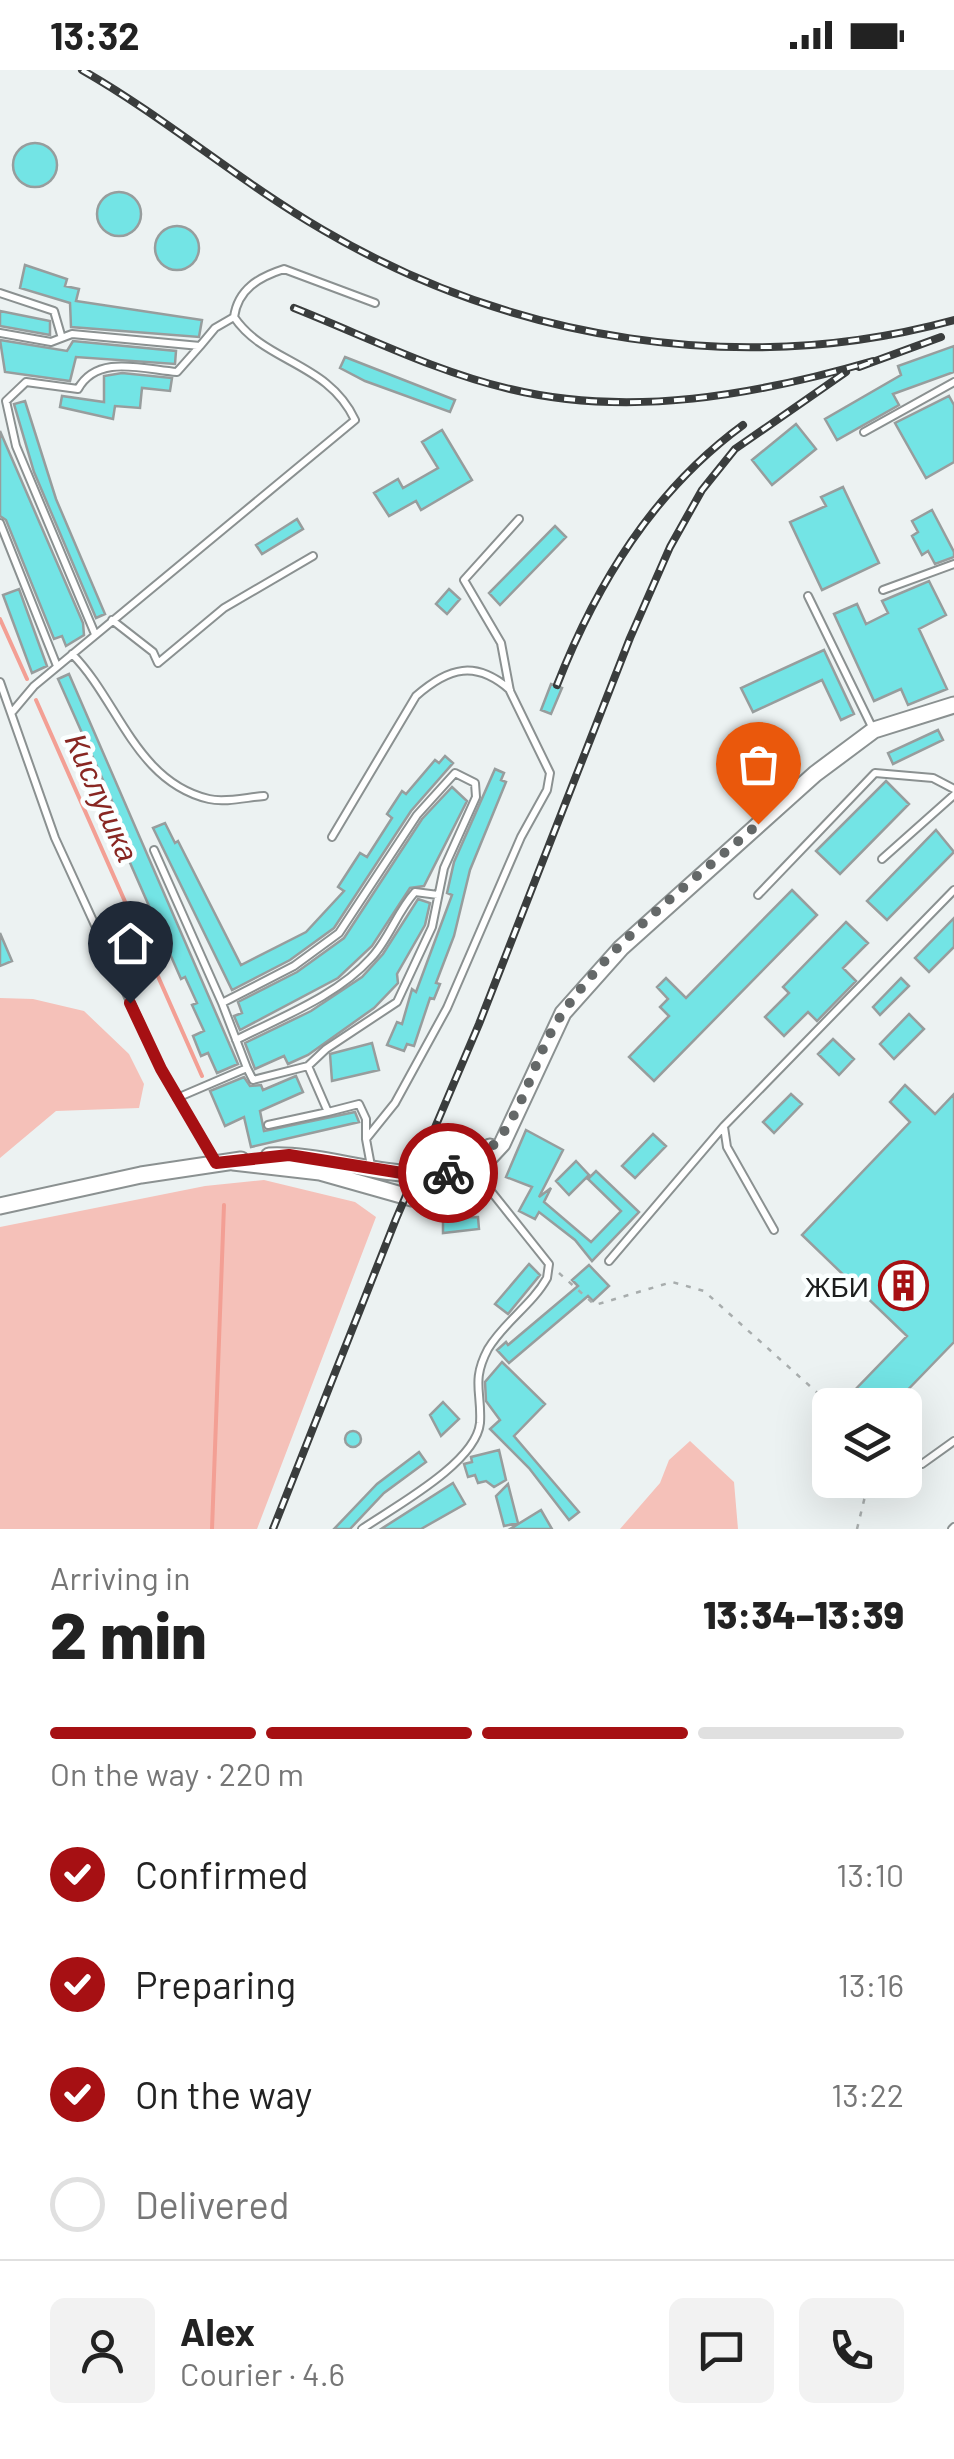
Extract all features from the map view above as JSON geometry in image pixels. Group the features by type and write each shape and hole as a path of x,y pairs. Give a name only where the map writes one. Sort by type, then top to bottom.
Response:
{"main road":[{"path":"224,1162 301,1168 391,1195 425,1199 440,1197 478,1175 511,1124 555,1025 594,974 758,824 874,730 954,705"},
{"path":"0,1206 224,1162 289,1155 421,1176 453,1172 481,1156 511,1124"}],"lane":[{"path":"12,711 57,666 355,420 344,398 325,380 244,331 234,317 236,301 248,286 284,269 375,303"},
{"path":"0,293 54,311 61,335"},
{"path":"95,634 16,446 6,401 26,382 78,390 86,375 98,367 177,372 215,328 234,317"},
{"path":"0,333 51,342 61,335 200,346"},
{"path":"864,432 954,382"},
{"path":"366,1139 395,1103 447,1008 520,837 547,790 550,772 510,691 501,644 464,580 519,520"},
{"path":"0,523 57,666"},
{"path":"112,620 128,637 154,652 158,662 224,608 313,556"},
{"path":"883,590 954,564"},
{"path":"808,596 874,730"},
{"path":"72,654 91,673 135,749 167,777 210,800 264,796"},
{"path":"332,837 416,696 434,680 463,670 490,672 510,691"},
{"path":"0,682 55,838 178,1098 224,1162"},
{"path":"154,850 253,1080 308,1066 326,1048 396,1002 432,927 444,868 476,797 475,784 455,773 417,815 339,933 294,966 222,1003"},
{"path":"758,895 875,773 933,778 954,792 882,859"},
{"path":"609,1261 724,1126 954,890"},
{"path":"236,1040 314,1000 372,958 400,909 415,892 438,895"},
{"path":"308,1066 328,1112"},
{"path":"178,1098 247,1068"},
{"path":"268,1124 359,1104 366,1119 371,1166"},
{"path":"724,1126 727,1146 774,1230"},
{"path":"362,1529 466,1454 480,1422 474,1387 479,1370 490,1346 539,1293 549,1264 478,1175"},
{"path":"922,1464 954,1441"}],"path":[{"path":"549,1264 595,1304 672,1282 704,1291 812,1388"},
{"path":"857,1529 864,1498"}],"shaded area":[{"path":"0,998 33,999 84,1011 129,1054 144,1084 139,1108 56,1111 0,1158"},
{"path":"264,1180 355,1202 376,1217 257,1529 0,1529 0,1227 205,1186"},
{"path":"690,1441 734,1482 738,1529 620,1529 660,1483 669,1460"}],"building":[{"path":"35,143 51,149 57,165 51,181 35,187 19,181 13,165 19,149"},
{"path":"119,192 135,198 141,214 135,230 119,236 103,230 97,214 103,198"},
{"path":"177,226 193,232 199,248 193,264 177,270 161,264 155,248 161,232"},
{"path":"25,265 67,279 65,286 79,289 76,301 202,320 199,337 71,327 70,303 20,288"},
{"path":"0,311 50,321 50,335 0,326"},
{"path":"0,340 67,351 73,341 176,351 175,364 76,357 70,381 5,372"},
{"path":"954,346 954,372 893,394 899,405 837,440 825,419 901,375 898,366"},
{"path":"345,357 455,400 450,412 340,368"},
{"path":"122,373 172,378 170,391 142,388 140,408 115,406 113,419 60,407 62,396 104,402 104,376"},
{"path":"949,396 954,405 954,462 926,478 895,423"},
{"path":"25,401 56,499 105,614 96,618 34,472 14,404"},
{"path":"796,424 816,449 772,485 752,460"},
{"path":"442,430 472,480 421,510 416,501 389,516 374,493 398,479 403,488 438,468 422,442"},
{"path":"0,431 83,623 84,635 66,646 62,636 54,639 6,520 0,516"},
{"path":"843,487 879,563 822,590 790,522 826,506 821,497"},
{"path":"932,510 954,552 954,557 935,564 928,551 922,555 912,536 918,532 912,521"},
{"path":"297,519 303,529 262,554 256,545"},
{"path":"555,526 566,537 500,605 489,593"},
{"path":"929,581 946,615 919,629 947,689 908,705 901,689 874,701 834,614 857,604 866,624 888,613 882,601"},
{"path":"19,589 47,666 32,673 3,595"},
{"path":"449,589 460,599 447,614 436,604"},
{"path":"824,650 854,714 841,720 822,680 753,712 741,688"},
{"path":"69,674 238,1064 217,1073 208,1053 201,1056 193,1036 204,1031 192,1005 197,1003 185,977 181,979 117,833 123,830 110,796 58,679"},
{"path":"551,684 562,688 551,714 541,710"},
{"path":"938,730 943,740 893,764 888,753"},
{"path":"445,756 453,763 411,811 334,928 290,960 232,990 153,828 165,823 175,843 178,841 241,965 306,932 344,891 338,887 360,853 367,857 392,818 387,814 402,791 406,794 435,760 439,763"},
{"path":"495,769 504,773 501,780 506,782 470,870 454,936 436,983 440,984 434,999 430,998 414,1046 407,1044 404,1051 387,1045 397,1022 402,1024 412,989 416,992 452,895 447,893 454,862"},
{"path":"886,781 909,804 840,874 816,851"},
{"path":"452,787 467,801 424,886 410,888 372,946 338,978 240,1030 234,1016 242,1013 238,1002 297,972 344,938 422,819"},
{"path":"936,830 954,852 887,920 867,901"},
{"path":"792,890 817,915 654,1081 629,1057 669,1016 660,1007 668,999 657,987 666,978 686,998"},
{"path":"418,899 430,903 425,925 397,974 398,983 374,1008 308,1055 288,1064 284,1056 255,1069 245,1043 311,1011 362,977 383,954"},
{"path":"954,918 954,947 929,972 915,958"},
{"path":"846,922 868,943 843,968 856,981 817,1021 808,1012 784,1036 765,1017 789,993 783,987"},
{"path":"0,933 12,961 0,966"},
{"path":"901,978 909,986 880,1015 873,1007"},
{"path":"909,1014 924,1029 894,1059 880,1044"},
{"path":"833,1039 854,1059 839,1075 818,1054"},
{"path":"372,1043 379,1070 332,1081 330,1054"},
{"path":"296,1076 303,1092 260,1111 264,1131 355,1112 359,1122 251,1147 244,1117 225,1126 210,1091 244,1077 250,1086 261,1085 263,1090"},
{"name":"ЖБИ","path":"905,1085 935,1114 954,1094 954,1342 909,1388 857,1388 907,1336 802,1235 910,1122 890,1102"},
{"path":"791,1094 802,1104 774,1133 763,1122"},
{"path":"526,1130 563,1150 539,1197 551,1188 544,1202 591,1242 621,1211 588,1179 596,1171 639,1212 592,1261 575,1240 539,1212 535,1219 519,1211 532,1187 506,1177"},
{"path":"653,1134 666,1146 635,1178 622,1166"},
{"path":"576,1161 589,1175 569,1195 556,1181"},
{"path":"478,1217 479,1229 443,1233 443,1218"},
{"path":"529,1264 540,1275 508,1314 495,1304"},
{"path":"589,1265 609,1286 593,1301 588,1296 509,1363 497,1350 578,1286 572,1280"},
{"path":"502,1362 545,1404 514,1436 579,1512 569,1520 529,1468 490,1429 500,1420 486,1401 485,1382"},
{"path":"443,1402 459,1419 441,1436 430,1415"},
{"path":"353,1431 361,1439 353,1447 345,1439"},
{"path":"499,1450 506,1480 494,1487 486,1481 478,1483 475,1475 468,1477 464,1464 472,1462 471,1457"},
{"path":"419,1452 426,1462 384,1493 350,1529 334,1529 377,1484"},
{"path":"453,1483 465,1504 421,1529 381,1529"},
{"path":"508,1484 518,1523 504,1526 496,1496"},
{"path":"541,1510 552,1529 510,1529"}],"waterway":[{"name":"Кислушка","path":"0,619 27,679"},
{"name":"Кислушка","path":"36,700 202,1076"},
{"name":"Кислушка","path":"212,1529 224,1205"}],"railway":[{"path":"82,70 323,230 396,268 472,299 550,323 630,338 711,346 793,346 874,337 954,320"},
{"path":"294,308 455,373 555,398 601,402 693,399 784,384 873,361"},
{"path":"859,367 941,337"},
{"path":"273,1529 670,547 702,490 735,449 846,372"},
{"path":"557,685 590,611 631,542 682,479 743,425"}],"way so far":[{"path":"448,1173 481,1156 511,1124 555,1025 594,974 758,824"}],"place":[{"name":"ЖБИ","path":"904,1286"}],"route":[{"path":"130,1003 161,1069 216,1163 289,1155 327,1158 421,1176 448,1173"}]}
